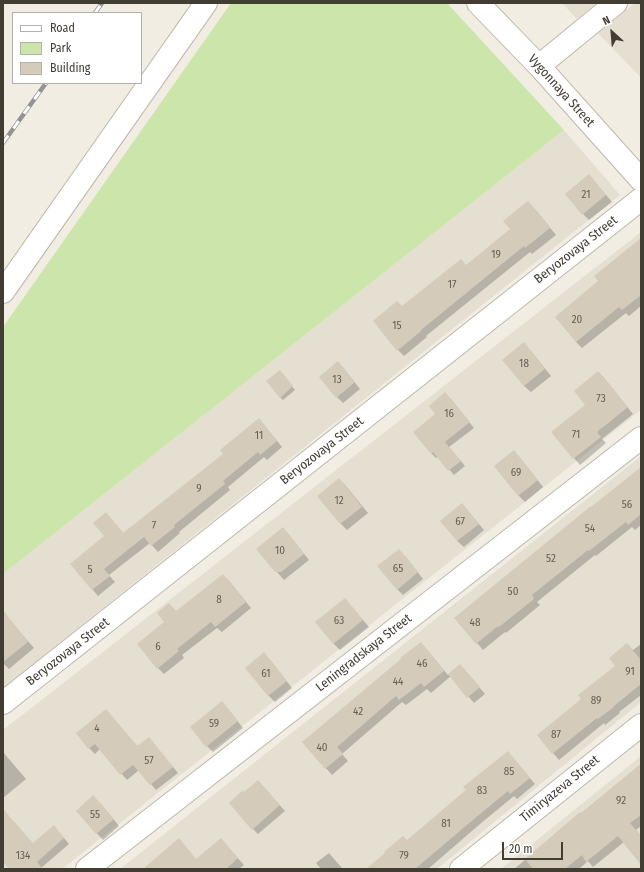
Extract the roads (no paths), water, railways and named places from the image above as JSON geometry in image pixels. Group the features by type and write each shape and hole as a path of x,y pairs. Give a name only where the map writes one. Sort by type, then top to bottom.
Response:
{"street":[{"path":"3,292 206,3"},
{"name":"Vygonnaya Street","path":"478,3 539,66 641,180"},
{"path":"539,66 616,3"},
{"name":"Beryozovaya Street","path":"3,703 641,199"},
{"name":"Leningradskaya Street","path":"87,869 641,438"},
{"name":"Timiryazeva Street","path":"461,869 641,725"}],"railway":[{"path":"96,12 102,3"},
{"path":"3,143 45,84"}]}
